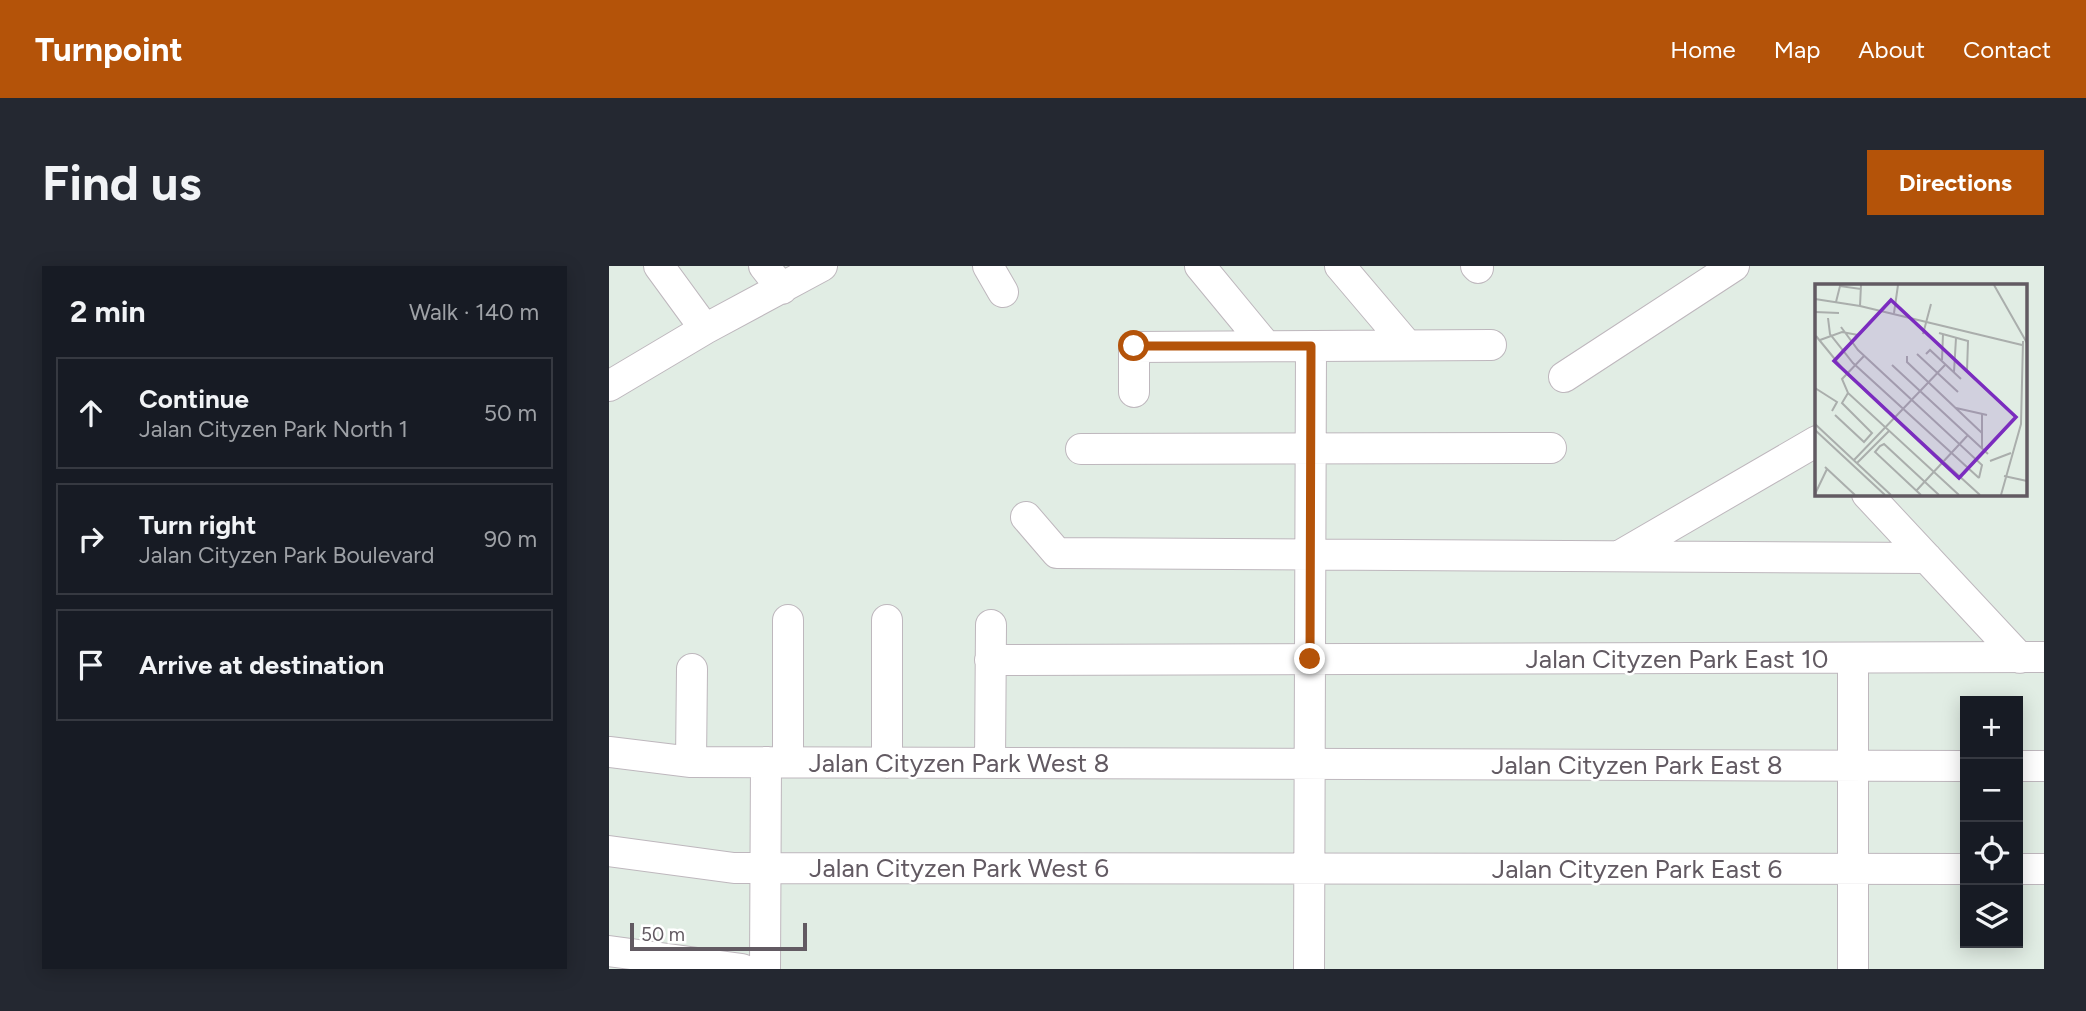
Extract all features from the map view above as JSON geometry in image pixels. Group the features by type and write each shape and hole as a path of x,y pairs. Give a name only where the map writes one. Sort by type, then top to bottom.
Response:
{"street":[{"path":"659,266 705,329"},
{"path":"609,386 705,329 773,278 822,266"},
{"path":"988,266 1003,292"},
{"path":"1200,266 1266,346"},
{"path":"1340,266 1407,345"},
{"path":"1564,377 1734,266"},
{"path":"1134,392 1134,346 1491,345"},
{"path":"1309,969 1311,346"},
{"path":"1619,556 1815,443"},
{"path":"1081,449 1551,448"},
{"path":"1868,495 1927,558 2032,657"},
{"path":"1026,516 1057,553 1927,558"},
{"path":"765,969 765,868 777,762 788,620"},
{"path":"887,620 887,763"},
{"path":"991,625 991,763"},
{"name":"Jalan Cityzen Park East 10","path":"991,660 2032,657"},
{"path":"1853,659 1853,969"},
{"path":"691,762 692,669"},
{"name":"Jalan Cityzen Park West 8","path":"609,752 691,762 1310,764"},
{"name":"Jalan Cityzen Park East 8","path":"1310,764 1960,766"},
{"path":"2023,766 2044,766"},
{"name":"Jalan Cityzen Park West 6","path":"609,850 734,868 1309,869"},
{"name":"Jalan Cityzen Park East 6","path":"1309,869 1960,869"},
{"path":"2023,869 2044,869"},
{"path":"609,951 742,969"}],"route":[{"path":"1134,346 1311,346 1310,659"}]}
